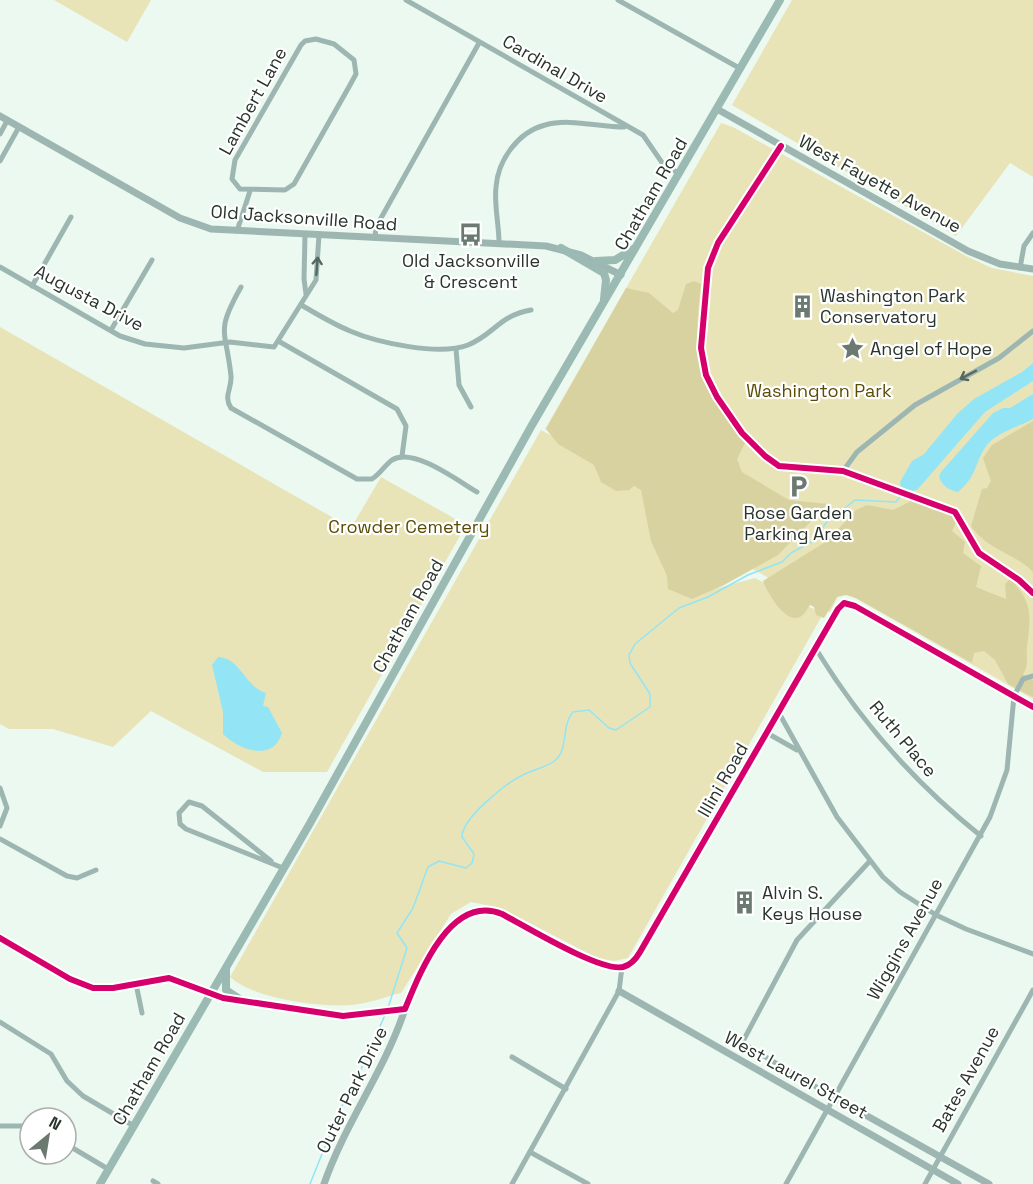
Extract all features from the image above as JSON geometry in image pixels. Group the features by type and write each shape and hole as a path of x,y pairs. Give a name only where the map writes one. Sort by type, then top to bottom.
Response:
{"main road":[{"name":"Chatham Road","path":"100,1184 283,868 532,425 780,0"},
{"path":"596,261 619,258 638,245"},
{"path":"561,248 604,273 606,288 602,306"},
{"path":"226,966 225,990 244,1002"}],"street":[{"name":"Cardinal Drive","path":"406,0 643,135 663,164 680,174"},
{"path":"618,0 741,69"},
{"name":"Lambert Lane","path":"316,39 343,49 354,60 356,74 294,184 285,190 250,190 240,189 234,184 232,166 301,45 305,41 316,39"},
{"path":"375,238 376,227 479,43"},
{"name":"West Fayette Avenue","path":"717,109 968,251 988,260 1033,269"},
{"name":"Old Jacksonville Road","path":"0,116 180,218 211,229 561,248 596,261 621,275"},
{"path":"0,134 8,121"},
{"path":"499,243 496,184 506,156 513,145 544,125 626,127"},
{"path":"0,161 19,127"},
{"path":"782,146 712,255 703,300 702,356 706,375 725,410 755,447 772,462 790,468 843,471 955,512 979,553 1020,580 1033,593"},
{"path":"237,231 250,190"},
{"path":"32,286 71,217"},
{"path":"1020,268 1024,246 1033,233"},
{"path":"305,235 306,294"},
{"path":"319,235 316,280 280,342 397,409 406,426 402,456"},
{"path":"111,330 152,260"},
{"name":"Augusta Drive","path":"0,267 131,340 160,347 184,348 224,343 274,347 280,342"},
{"path":"241,287 226,314 224,343 231,379 227,400 235,411 357,479 372,479 392,460 402,456 422,460 477,492"},
{"path":"301,305 363,336 407,344 456,349 476,341 505,318 531,310"},
{"path":"843,471 857,452 915,405 999,357 1033,331"},
{"path":"456,349 459,386 471,407"},
{"name":"Illini Road","path":"622,967 633,962 640,952 844,603 855,606 1014,696"},
{"name":"Ruth Place","path":"816,650 863,716 906,768 940,803 981,836"},
{"path":"1033,676 1023,679 1014,696 1033,707"},
{"name":"Wiggins Avenue","path":"786,1184 981,836 997,802 1007,770 1014,696"},
{"path":"779,713 786,721 798,751 837,817 869,862 900,892 936,915 966,929 1033,954"},
{"path":"767,733 798,751"},
{"path":"0,788 7,808 0,826"},
{"path":"271,861 253,857 186,829 180,824 179,813 189,802 202,806 283,868"},
{"path":"0,839 67,876 77,878 96,870"},
{"name":"West Laurel Street","path":"869,862 797,940 742,1043 989,1184"},
{"path":"0,938 86,986 102,989 169,978 188,983 208,995 343,1016 405,1009 417,981 449,929 464,915 478,909 502,914 602,965 622,967 620,991 512,1184"},
{"path":"136,984 142,1013"},
{"name":"Bates Avenue","path":"925,1184 1033,990"},
{"name":"West Laurel Street","path":"620,991 958,1184"},
{"name":"Outer Park Drive","path":"324,1184 341,1143 391,1047 405,1009"},
{"path":"0,1023 51,1054 68,1081 83,1096 134,1126"},
{"path":"512,1057 566,1089"},
{"path":"0,1126 18,1126"},
{"path":"78,1151 108,1169"},
{"path":"530,1152 588,1184"}],"green space":[{"path":"54,0 151,0 127,42"},
{"path":"792,0 1033,0 1033,177 1010,163 956,236 732,105"},
{"name":"Washington Park","path":"721,123 733,127 968,257 992,268 1033,276 1033,699 848,594 839,594 830,612 749,567 658,490 545,429"},
{"name":"Crowder Cemetery","path":"0,327 351,528 381,477 466,525 327,772 263,772 151,711 113,747 53,729 9,729 0,724"},
{"path":"541,430 656,493 699,593 755,578 823,614 628,958 614,961 597,958 501,908 471,902 451,914 401,993 357,1004 321,1005 270,996 241,985 230,977"}],"shaded area":[{"path":"694,281 701,284 697,333 702,369 717,402 746,441 737,459 742,472 789,500 828,504 778,555 724,585 692,599 668,589 667,576 651,541 641,490 634,486 629,490 616,491 601,482 594,465 558,444 546,429 626,288 649,293 673,313 678,310 686,284"},
{"path":"1033,421 1033,572 994,547 971,526 982,489 987,488 991,481 983,458 992,445"},
{"path":"913,500 933,510 951,513 957,520 952,531 965,542 963,553 981,566 976,587 1006,599 1005,584 1010,579 1023,595 1029,610 1029,627 1027,665 1023,674 1033,680 1033,697 1008,684 995,660 984,651 974,653 972,663 856,598 846,595 837,597 824,618 816,615 814,607 810,605 800,617 794,618 788,616 777,606 768,592 763,581 827,541 856,510 867,505 893,510"}],"water":[{"path":"1033,363 1033,381 985,412 917,490 912,491 901,487 900,482 912,461 924,454 957,414 974,399 1022,372"},
{"path":"1033,394 1033,419 994,438 981,454 972,476 958,492 944,486 939,477 941,472 993,413 1003,408 1010,408"},
{"path":"218,657 232,662 253,685 266,693 263,706 268,707 282,733 278,742 271,748 264,751 246,749 223,734 223,712 212,665"}],"waterway":[{"path":"388,1008 407,948 397,933 413,908 428,867 439,861 466,868 472,863 474,854 462,837 469,820 506,785 553,762 558,757 569,718 573,712 589,710 609,728 616,730 650,707 650,694 630,663 629,655 635,644 679,608 708,597 748,575 782,562 791,553 813,541 826,523 855,500 896,502 906,489"},
{"path":"310,1184 340,1109 351,1092 385,1015"}],"cycle path":[{"path":"781,146 718,243 708,268 701,348 706,375 717,397 742,433 765,456 779,466 843,471 955,512 979,553 1019,580 1033,593"},
{"path":"0,938 70,979 93,988 113,988 169,978 223,998 343,1016 405,1009 419,976 440,940 453,925 467,915 484,911 502,914 598,963 623,967 631,963 638,955 838,609 844,603 855,606 1033,707"}],"place":[{"name":"Old Jacksonville & Crescent","path":"471,235"},
{"name":"Washington Park Conservatory","path":"802,306"},
{"name":"Angel of Hope","path":"852,349"},
{"name":"Rose Garden Parking Area","path":"798,487"},
{"name":"Alvin S. Keys House","path":"744,903"}]}
